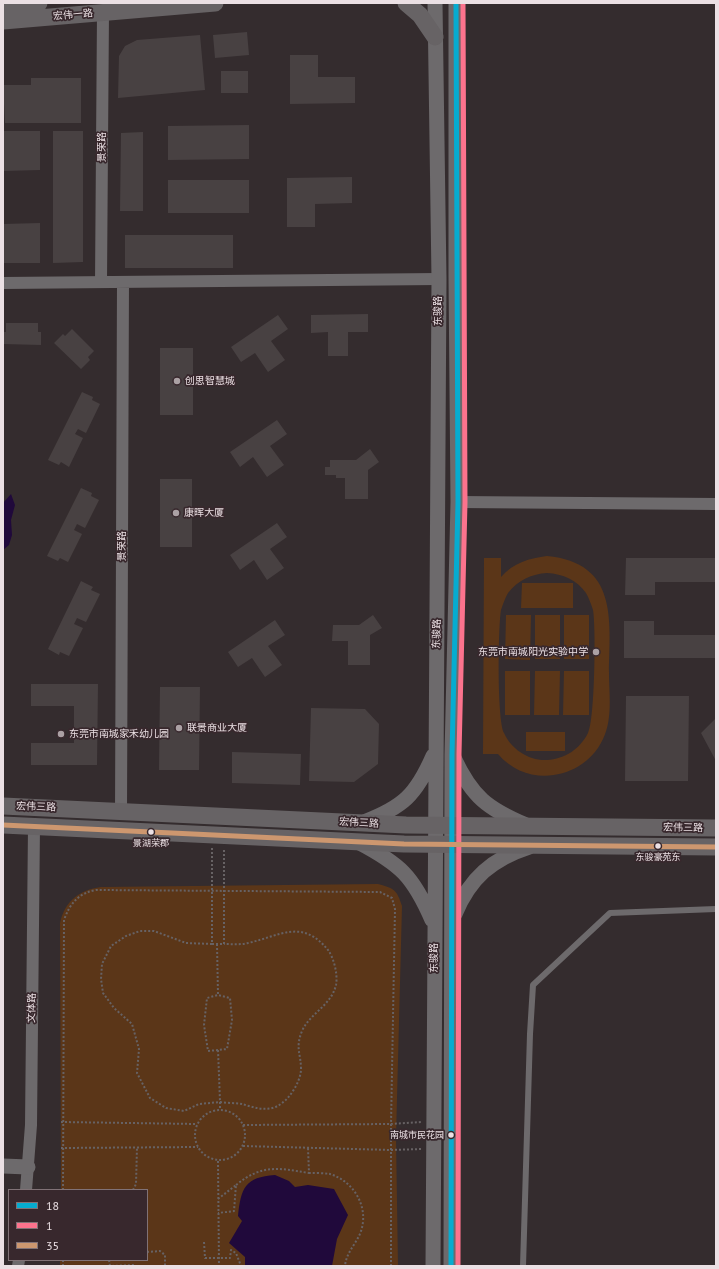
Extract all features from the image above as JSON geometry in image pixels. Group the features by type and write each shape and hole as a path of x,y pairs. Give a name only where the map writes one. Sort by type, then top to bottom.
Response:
{"main road":[{"path":"3,6 39,3"},
{"name":"宏伟一路","path":"3,20 214,3"},
{"path":"406,3 420,15 435,37"},
{"name":"宏伟三路","path":"3,806 363,823 716,828"},
{"name":"宏伟三路","path":"3,825 452,845 716,847"}],"street":[{"name":"东骏路","path":"433,1266 438,279 435,3"},
{"name":"东骏路","path":"450,1266 452,754 458,502 456,3"},
{"name":"景荣路","path":"101,282 103,12"},
{"path":"3,283 438,279"},
{"name":"景荣路","path":"121,811 123,282"},
{"path":"458,502 716,504"},
{"path":"363,823 400,805 416,790 435,752"},
{"path":"452,754 462,775 478,796 498,813 527,826"},
{"name":"文体路","path":"26,1189 31,1125 34,826"},
{"path":"357,841 397,864 413,882 434,926"},
{"path":"452,920 462,897 475,879 493,863 512,852 534,846"},
{"path":"3,1166 28,1167"}],"lane":[{"path":"523,1266 530,1034 533,985 610,913 716,909"}],"path":[{"path":"212,944 212,890 218,835"},
{"path":"218,835 224,890 224,944"},
{"path":"63,1189 62,1122 64,920 68,909 75,900 86,892 96,890 380,892 392,898 395,910 391,1124 391,1266"},
{"path":"291,930 304,933 319,940 331,954 336,972 336,985 330,999 306,1023 302,1031 298,1042 302,1070 292,1093 282,1103 272,1108 260,1109 241,1104 220,1102 199,1104 184,1111 166,1108 150,1098 137,1073 139,1049 132,1024 114,1008 103,993 101,980 102,964 111,946 126,936 140,931 154,931 186,943 217,944 246,944 291,930"},
{"path":"217,944 218,995"},
{"path":"218,995 230,998 232,1020 227,1049 218,1050 208,1051 204,1025 207,998 218,995"},
{"path":"218,1050 220,1110"},
{"path":"220,1110 232,1113 243,1124 245,1132 243,1146 232,1157 218,1161 209,1158 198,1147 195,1140 197,1124 209,1112 220,1110"},
{"path":"62,1122 197,1124"},
{"path":"243,1124 391,1124 434,1122"},
{"path":"243,1146 391,1150 434,1148"},
{"path":"134,1189 136,1184 137,1147"},
{"path":"62,1148 198,1147"},
{"path":"308,1147 309,1173"},
{"path":"218,1161 218,1266"},
{"path":"218,1199 248,1175 273,1168 309,1173 330,1174 346,1182 356,1192 362,1207 364,1221 359,1235 345,1258 345,1266"},
{"path":"218,1213 234,1211 236,1185"},
{"path":"204,1242 205,1258 230,1258 231,1250 236,1253 241,1266"},
{"path":"148,1252 160,1251 165,1255 165,1266"},
{"path":"109,1261 110,1266 134,1266"}],"shaded area":[{"path":"11,494 15,505 11,520 12,535 9,545 3,550 3,503"},
{"path":"547,556 570,561 587,570 598,582 605,597 609,614 610,706 606,731 594,753 583,764 569,771 554,775 539,775 524,772 510,765 498,754 483,754 484,558 501,558 501,577 511,568 522,562","holes":["547,573 569,578 582,588 586,593 593,610 594,673 592,710 588,733 581,744 560,758 540,760 521,753 511,744 504,733 499,692 500,620 501,610 506,597 512,588 526,578"]},
{"path":"522,583 573,583 573,608 521,608"},
{"path":"506,615 531,615 530,660 505,659"},
{"path":"535,615 560,615 560,659 535,659"},
{"path":"564,615 589,615 589,659 564,659"},
{"path":"505,671 530,671 530,715 505,715"},
{"path":"535,671 560,671 559,715 534,715"},
{"path":"564,671 589,671 589,715 563,715"},
{"path":"526,732 565,732 565,751 526,751"},
{"name":"南城市民花园","path":"378,884 394,890 402,906 396,1137 398,1266 60,1266 60,1261 148,1261 148,1189 61,1189 60,923 65,909 74,898 86,891 101,887"},
{"path":"275,1175 289,1181 295,1187 308,1185 334,1189 348,1215 337,1239 332,1266 245,1266 245,1257 229,1243 242,1221 238,1216 239,1206 246,1186 257,1178"}],"building":[{"path":"247,32 249,55 215,58 213,35"},
{"path":"200,35 205,90 118,98 119,56 125,46 137,40"},
{"path":"290,55 318,55 318,77 355,77 355,103 290,104"},
{"path":"221,71 248,71 248,93 221,93"},
{"path":"31,78 81,78 81,123 5,123 3,85 31,85"},
{"path":"249,125 249,159 168,160 168,126"},
{"path":"3,131 40,131 40,170 3,171"},
{"path":"53,131 83,131 83,262 53,263"},
{"path":"143,132 143,211 120,211 121,133"},
{"path":"352,177 352,203 315,204 315,227 287,227 287,178"},
{"path":"168,180 249,180 249,213 168,213"},
{"path":"40,223 40,263 3,263 3,224"},
{"path":"125,235 233,235 233,268 125,268"},
{"path":"368,314 368,332 348,332 348,356 328,356 328,332 311,333 311,315"},
{"path":"278,315 288,329 271,341 285,360 268,372 255,353 241,362 231,347"},
{"path":"6,323 38,323 38,332 41,332 41,345 3,344 3,332 6,332"},
{"path":"72,329 94,351 88,357 90,360 81,369 54,343 63,334 65,336"},
{"name":"创思智慧城","path":"160,348 193,348 193,415 160,415"},
{"path":"82,392 93,397 92,400 100,404 86,433 78,429 75,434 83,438 69,467 61,462 59,465 48,460"},
{"path":"277,420 287,434 270,446 284,465 267,477 253,457 240,467 230,452"},
{"path":"370,449 379,462 368,470 368,499 345,499 345,478 336,478 336,475 325,475 325,467 330,467 330,460 356,460"},
{"name":"康晖大厦","path":"160,479 192,479 192,547 160,547"},
{"path":"81,488 92,493 91,496 99,500 85,528 77,524 74,530 82,534 68,562 60,558 58,561 47,556"},
{"path":"277,523 287,537 270,549 284,568 267,580 254,560 240,570 230,555"},
{"path":"626,558 716,558 716,582 655,582 655,595 625,595"},
{"path":"81,581 93,587 91,590 100,594 86,622 77,618 74,624 83,628 69,656 60,652 59,655 48,649"},
{"path":"373,615 382,628 370,635 370,665 348,665 348,641 332,641 333,625 359,625"},
{"path":"275,620 285,635 268,646 282,665 265,677 252,658 238,667 228,652"},
{"path":"624,621 654,621 654,635 716,635 716,658 624,658"},
{"path":"31,684 98,684 97,765 31,765 31,743 74,743 74,706 31,706"},
{"name":"联景商业大厦","path":"160,687 200,687 199,770 159,770"},
{"path":"626,696 689,696 688,781 625,781"},
{"path":"311,708 365,709 379,724 378,764 354,782 309,781"},
{"path":"716,718 716,761 701,733"},
{"path":"232,752 301,754 300,785 232,783"}],"transit line":[{"name":"18","path":"451,1266 452,754 458,502 456,3"},
{"name":"1","path":"458,1266 459,754 465,502 463,3"},
{"name":"35","path":"3,825 404,844 716,847"}],"place":[{"name":"创思智慧城","path":"177,381"},
{"name":"康晖大厦","path":"176,513"},
{"name":"东莞市南城阳光实验中学","path":"596,652"},
{"name":"联景商业大厦","path":"179,728"},
{"name":"东莞市南城家禾幼儿园","path":"61,734"},
{"name":"景湖荣郡","path":"151,832"},
{"name":"东骏豪苑东","path":"658,846"},
{"name":"南城市民花园","path":"451,1135"}]}
